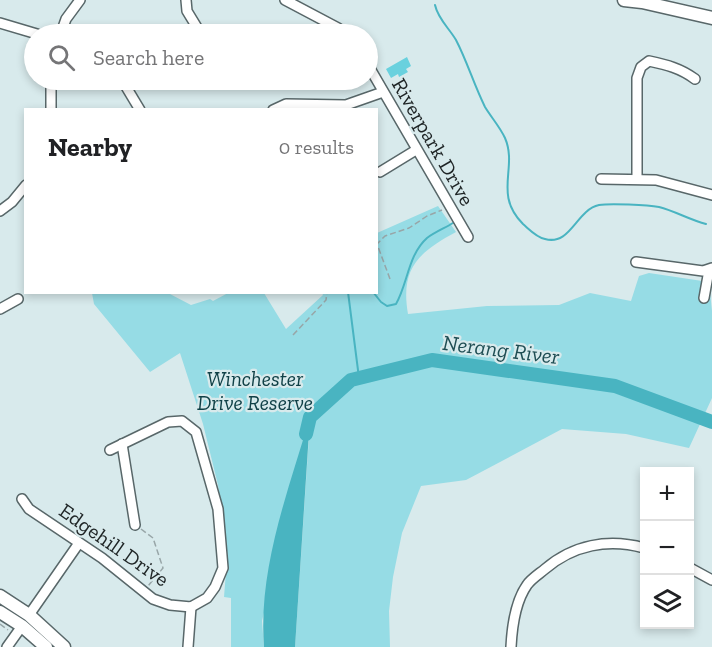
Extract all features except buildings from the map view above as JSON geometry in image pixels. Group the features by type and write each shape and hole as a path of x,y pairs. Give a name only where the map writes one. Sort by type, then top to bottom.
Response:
{"main road":[{"path":"624,0 712,18"},
{"path":"0,596 25,621 46,647"},
{"path":"0,612 25,621 64,647"}],"street":[{"path":"64,24 80,0"},
{"path":"186,0 187,11 195,24"},
{"path":"285,0 330,24"},
{"path":"0,23 24,30"},
{"path":"637,179 637,78 641,67 649,61 660,63 681,69 695,79"},
{"name":"Riverpark Drive","path":"378,83 468,237"},
{"path":"51,90 51,108"},
{"path":"128,90 139,108"},
{"path":"277,108 286,104 346,105 383,92"},
{"path":"380,172 416,150"},
{"path":"601,179 656,180 712,195"},
{"path":"0,211 24,187"},
{"path":"636,262 703,271 711,269 704,297"},
{"path":"0,309 18,299"},
{"path":"110,450 168,422 182,421 196,432 218,509 223,568 215,587 207,598 191,607 188,647"},
{"path":"122,444 135,525"},
{"name":"Edgehill Drive","path":"22,499 30,509 153,599 170,605 191,607"},
{"path":"511,647 514,621 528,584 552,563 573,550 606,542 640,546"},
{"path":"7,647 79,543"},
{"path":"694,570 712,580"}],"path":[{"path":"378,241 385,236 402,231 427,216 440,212 449,203"},
{"path":"378,251 390,279"},
{"path":"293,335 326,300 327,294"},
{"path":"135,525 153,538 163,568 144,592"},
{"path":"0,624 8,630"}],"green space":[{"name":"Winchester Drive Reserve","path":"438,206 456,232 432,247 415,263 407,285 408,314 487,306 559,305 590,293 631,301 639,276 649,273 709,282 712,311 712,398 689,448 626,434 562,429 466,480 421,486 402,533 393,577 389,611 390,647 295,647 310,421 262,621 264,647 231,647 231,598 224,597 227,559 218,485 203,424 180,353 150,372 94,304 92,294 170,294 191,305 210,299 213,301 226,294 265,294 286,329 322,294 378,294 378,233"}],"shaded area":[{"path":"310,417 295,647 264,647 263,618 270,559 276,530"}],"waterway":[{"path":"435,5 460,48 485,107 505,138 509,160 509,202 514,213 533,233 539,237 554,240 567,233 591,208 604,204 659,207 706,224"},
{"path":"375,294 387,306 396,304 412,261 421,245 427,238 453,223"},
{"path":"348,294 359,378"},
{"name":"Nerang River","path":"306,434 310,417 351,380 432,360 615,386 712,422"}]}
